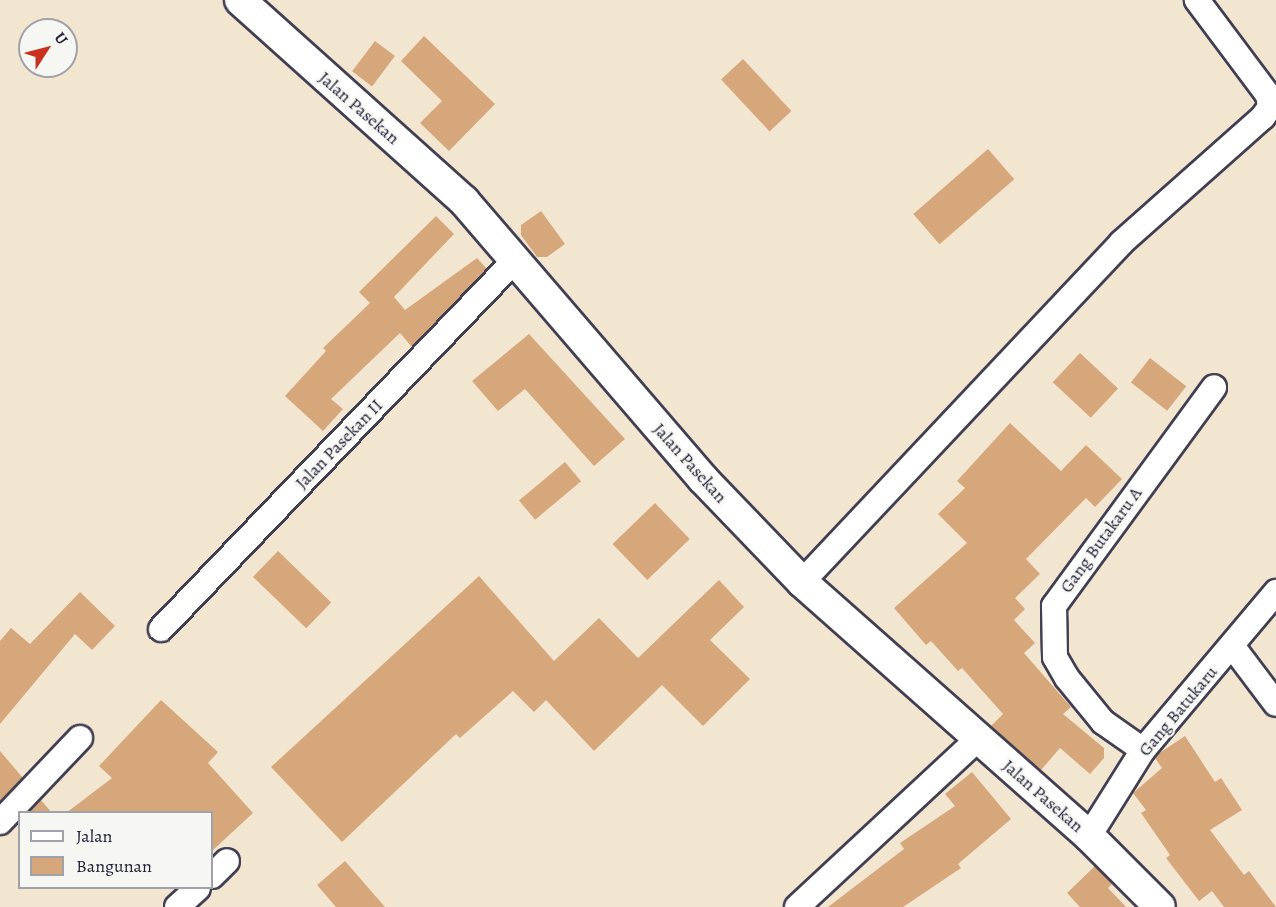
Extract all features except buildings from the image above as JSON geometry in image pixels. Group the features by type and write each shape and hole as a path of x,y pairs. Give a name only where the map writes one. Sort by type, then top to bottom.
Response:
{"street":[{"name":"Jalan Pasekan","path":"240,0 464,201 518,258 682,455 802,582 1089,836 1160,907"},
{"path":"802,582 1121,243 1267,112 1268,95 1197,0"},
{"name":"Jalan Pasekan II","path":"161,629 518,258"},
{"name":"Gang Butakaru A","path":"1143,750 1103,722 1067,678 1056,657 1054,606 1214,387"},
{"name":"Gang Batukaru","path":"1089,836 1143,750 1233,646 1276,592"},
{"path":"1233,646 1276,704"},
{"path":"0,822 80,738"},
{"path":"797,907 978,739"},
{"path":"177,907 197,889"}]}
